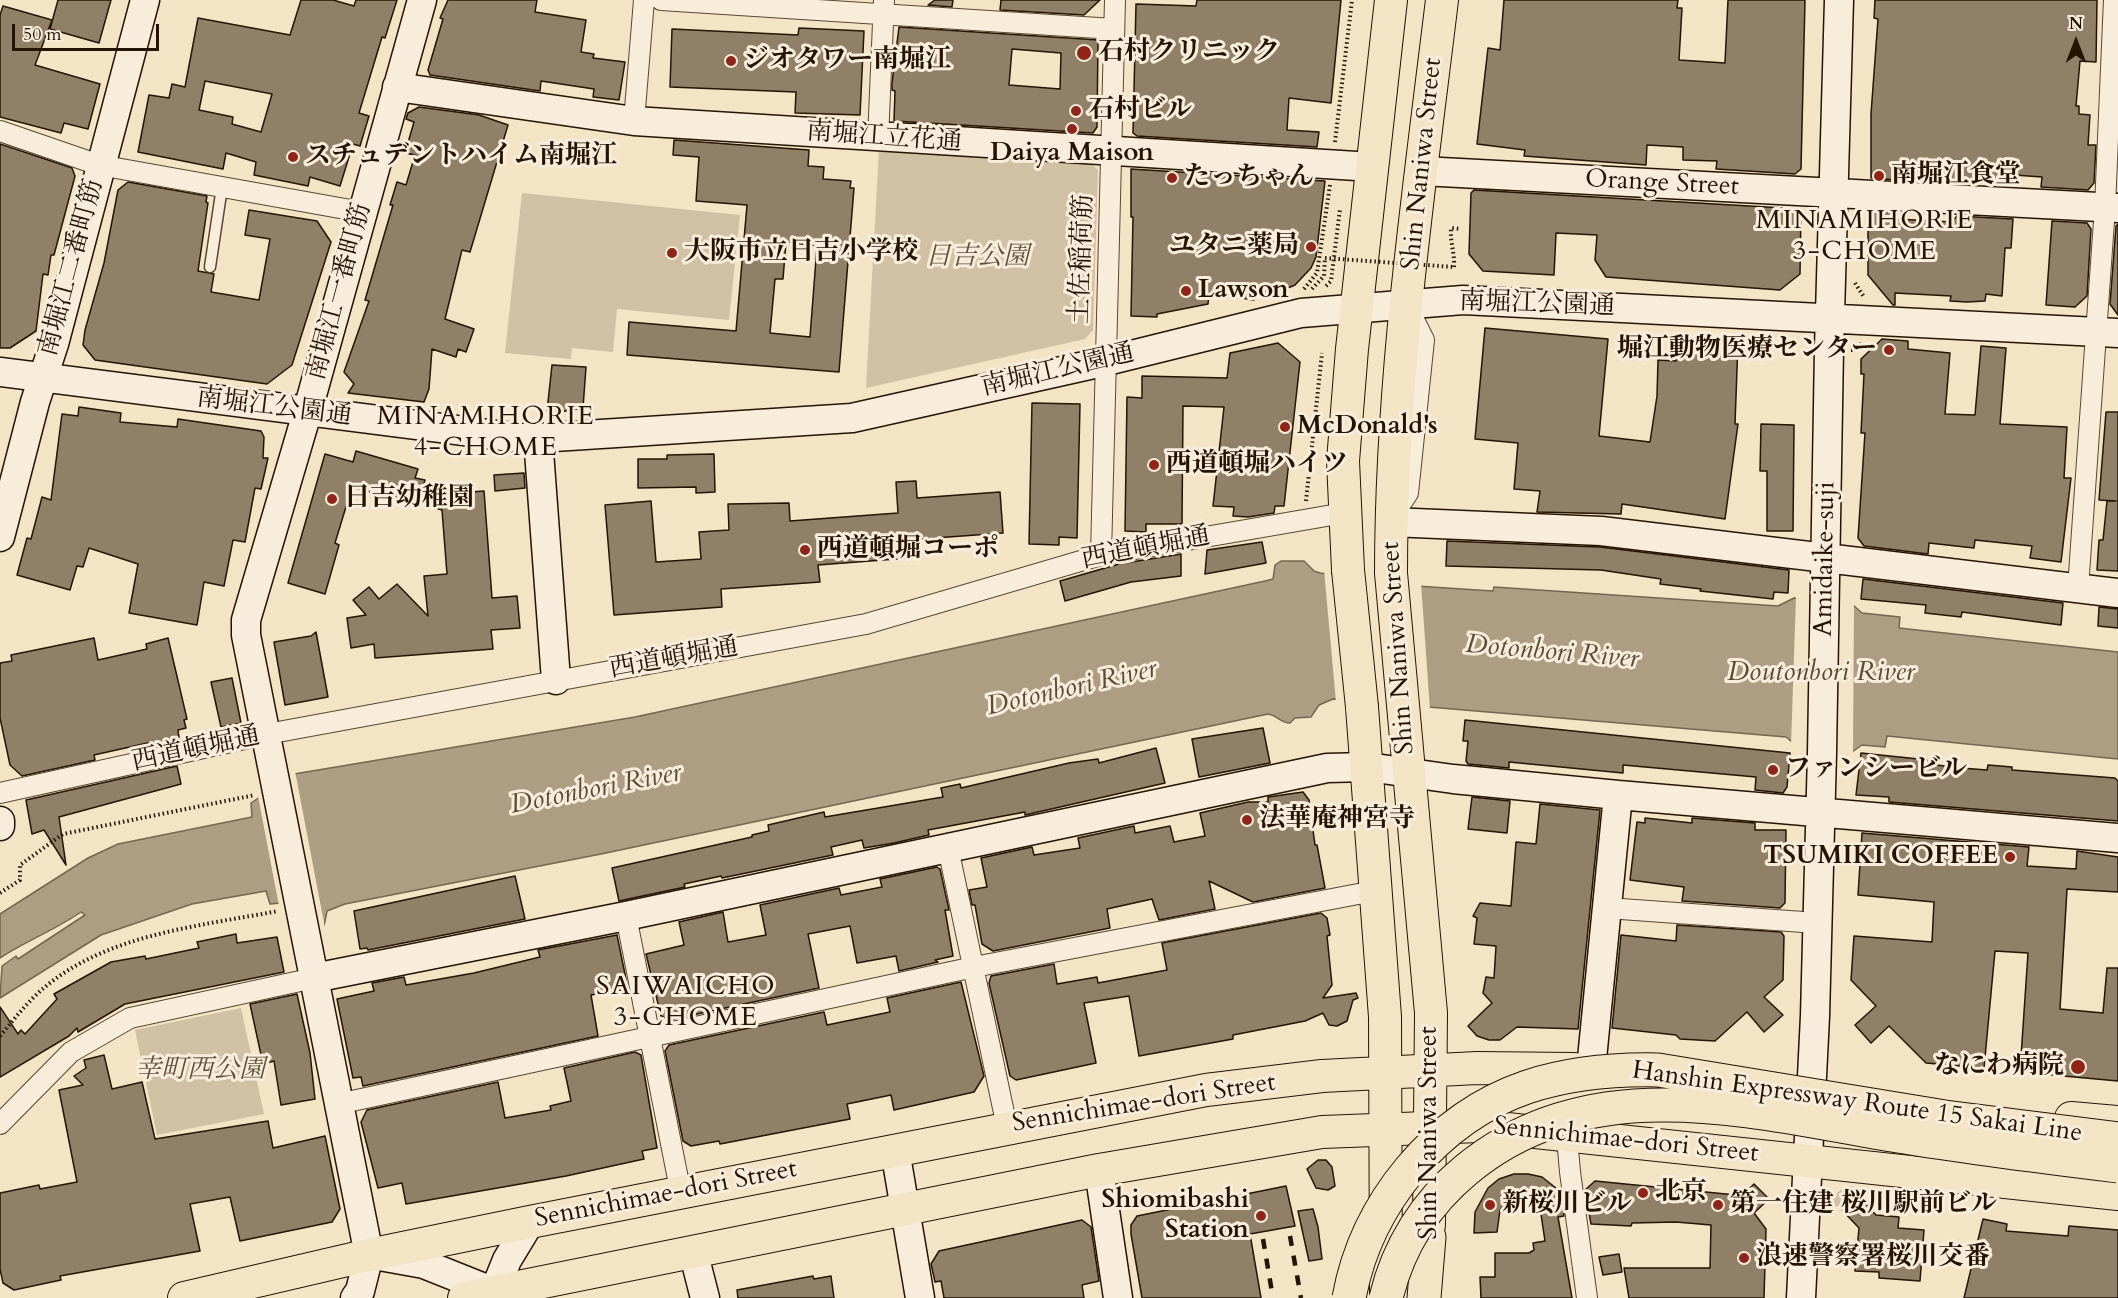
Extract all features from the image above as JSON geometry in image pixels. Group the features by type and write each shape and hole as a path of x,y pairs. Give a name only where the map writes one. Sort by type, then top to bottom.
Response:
{"highway":[{"name":"Hanshin Expressway Route 15 Sakai Line","path":"1349,1298 1364,1245 1381,1211 1401,1180 1425,1153 1472,1113 1500,1098 1553,1079 1621,1069 1658,1070 1729,1079 1944,1117 2118,1139"},
{"name":"Hanshin Expressway Route 15 Sakai Line","path":"1386,1298 1398,1260 1411,1234 1447,1186 1492,1148 1515,1135 1539,1124 1594,1110 1659,1104 1726,1108 1939,1142 2118,1166"},
{"path":"1424,1298 1429,1237"}],"main road":[{"name":"Shin Naniwa Street","path":"1386,1298 1384,1017 1374,891 1368,767 1348,570 1343,461 1356,309 1391,0"},
{"name":"Shin Naniwa Street","path":"1431,1298 1429,1237 1431,1013 1407,770 1391,573 1391,522 1392,473 1407,305 1442,0"},
{"name":"Sennichimae-dori Street","path":"184,1298 369,1254 681,1194 1007,1127 1206,1090 1322,1076 1431,1071 1591,1069 1672,1077 1810,1098 2118,1122"},
{"name":"Sennichimae-dori Street","path":"485,1296 693,1251 1099,1170 1322,1132 1384,1128 1479,1126 1567,1137 1807,1159 2118,1194"}],"street":[{"name":"南堀江二番町筋","path":"0,537 54,344 99,165 145,0"},
{"name":"南堀江一番町筋","path":"369,1254 246,635 246,620 307,413 422,0"},
{"path":"634,121 644,0"},
{"path":"661,0 884,7 1114,29"},
{"name":"土佐稲荷筋","path":"1101,555 1113,151 1115,0"},
{"name":"Amidaike-suji","path":"1801,1298 1822,753 1839,0"},
{"path":"2078,588 2107,332 2114,0"},
{"path":"878,138 884,7"},
{"name":"南堀江立花通","path":"397,87 634,121 878,138 1373,167"},
{"path":"0,131 99,165 362,212"},
{"name":"Orange Street","path":"1422,171 2111,208"},
{"name":"南堀江公園通","path":"0,372 307,413 519,438 538,438 852,418 1107,361 1301,313 1463,300 2107,332"},
{"path":"538,438 556,680"},
{"name":"西道頓堀通","path":"0,793 269,746 556,680 866,624 1101,555 1344,513"},
{"path":"1391,522 1601,531 2118,592"},
{"path":"0,1124 71,1052 130,1018 1326,768 1368,767 1407,770 1453,779 1618,795 2118,838"},
{"path":"1591,1069 1618,795"},
{"path":"948,848 1007,1127"},
{"path":"338,1104 974,967 1374,891"},
{"path":"1607,908 1816,923"},
{"path":"626,916 681,1194"},
{"path":"1567,1137 1569,1172 1587,1298"},
{"path":"894,1150 920,1298"},
{"path":"1099,1170 1118,1298"},
{"path":"355,1298 360,1291 369,1254 424,1264 485,1296 530,1222"},
{"path":"693,1251 705,1298"}],"lane":[{"path":"210,267 222,187"}],"path":[{"path":"1310,291 1324,276 1325,258 1454,267 1451,228 1461,229"},
{"path":"1855,285 1867,301"},
{"path":"1298,521 1306,507 1322,353"},
{"path":"0,893 20,880 20,865 63,834 257,794"},
{"path":"0,1036 34,996 70,969 95,955 148,937 280,910"}],"green space":[{"name":"日吉公園","path":"879,149 1090,162 1098,170 1093,330 1085,339 866,388"},
{"path":"522,193 740,215 729,320 617,309 613,352 572,348 571,359 505,353"},
{"name":"幸町西公園","path":"241,1008 264,1114 157,1135 135,1030"},
{"path":"1848,1186 1856,1187 1857,1192 1840,1206 1834,1207 1831,1201 1838,1192"}],"water":[{"name":"Doutonbori River","path":"1281,561 1304,561 1314,571 1320,573 1416,586 1493,591 1494,587 1778,606 1794,598 1853,605 1862,613 1900,617 1899,628 2118,652 2118,759 1887,736 1885,747 1862,745 1852,752 1792,742 1786,737 1333,699 1319,705 1311,717 1295,718 1290,723 1268,714 601,854 345,904 327,911 324,926 281,903 270,904 266,891 192,904 101,935 0,998 2,966 16,956 18,959 85,915 81,912 0,958 0,914 88,858 118,844 252,817 251,803 294,774 635,717 1265,581 1273,579 1275,565"}],"pier":[{"path":"1324,570 1421,583 1430,710 1336,702"},
{"path":"1796,596 1854,602 1853,754 1791,745"},
{"path":"295,771 324,929 279,906 258,796"}],"building":[{"path":"58,0 111,0 99,43 50,29"},
{"path":"301,0 333,0 354,6 356,0 397,0 385,38 382,37 359,113 369,116 360,146 353,144 340,186 310,177 308,186 254,175 256,162 226,153 223,169 138,152 149,95 169,98 172,84 185,87 198,18 290,35","holes":["205,81 272,94 261,132 232,124 233,117 199,110"]},
{"path":"448,0 537,0 535,12 586,20 581,52 594,54 593,58 625,62 619,100 593,97 594,89 541,81 540,91 430,75 428,70 443,19 440,18"},
{"path":"935,0 953,0 952,7 928,5"},
{"path":"1001,0 1100,0 1084,15 1000,10"},
{"path":"1197,0 1341,0 1331,103 1289,98 1287,130 1319,132 1317,147 1137,136 1133,133 1136,4 1196,6"},
{"path":"1504,0 1678,0 1677,8 1682,8 1679,60 1725,63 1728,0 1805,0 1801,169 1795,174 1716,169 1717,161 1683,160 1683,147 1647,145 1646,165 1524,156 1525,150 1477,144 1488,48 1500,50"},
{"path":"1875,0 2097,0 2096,62 2080,61 2076,106 2079,106 2079,114 2090,115 2088,145 2096,145 2094,183 2088,190 2041,187 2042,177 2000,174 1999,182 1871,178 1871,114 1878,19 1874,18"},
{"path":"3,6 52,20 35,65 100,84 88,129 64,123 61,133 0,117 0,15"},
{"path":"899,27 1098,40 1097,127 1093,133 894,121 895,91 892,90","holes":["1012,49 1061,53 1060,89 1009,85"]},
{"path":"799,28 864,31 860,115 795,113 796,92 670,87 672,29 798,35"},
{"path":"419,107 479,115 508,125 470,252 462,250 445,319 474,329 466,352 458,349 456,357 432,349 429,389 424,402 348,393 354,384 344,372 369,301 365,300 393,205 390,205 397,182 406,185 415,155 405,153 414,122 406,119 408,113"},
{"path":"674,140 809,150 808,166 824,167 823,179 851,181 850,188 854,188 839,372 627,355 629,322 736,331 747,205 696,201 699,157 673,155","holes":["786,242 817,246 810,337 770,333 775,279 783,279"]},
{"path":"0,144 72,168 75,176 54,255 51,255 48,275 43,274 36,331 10,348 0,348"},
{"path":"1131,169 1325,181 1316,257 1311,268 1295,285 1278,292 1255,293 1254,300 1209,293 1208,304 1157,314 1157,317 1131,316 1133,217 1131,217"},
{"path":"128,182 207,196 206,202 208,203 198,271 214,274 211,292 259,300 270,239 245,235 249,210 317,221 331,242 292,365 267,384 95,360 83,345 85,330 104,263 118,190"},
{"path":"1474,190 1801,209 1800,274 1780,290 1606,277 1595,260 1597,235 1556,233 1554,275 1483,271 1469,254 1471,193"},
{"path":"1868,211 1897,213 1897,219 1952,222 1957,216 2013,219 2011,248 2005,248 2002,296 1986,294 1985,301 1967,302 1950,301 1951,296 1895,293 1895,305 1893,305 1868,275"},
{"path":"2052,221 2087,223 2091,229 2087,296 2075,307 2046,305"},
{"path":"2118,224 2118,315 2110,304"},
{"path":"1485,328 1608,339 1599,436 1650,442 1657,396 1658,360 1676,361 1677,340 1738,342 1735,424 1738,424 1725,519 1622,504 1621,514 1537,512 1540,491 1514,489 1518,443 1475,439"},
{"path":"1882,339 1908,341 1908,349 1950,353 1945,414 1975,415 1981,346 2006,348 2000,424 2067,427 2064,478 2071,478 2061,562 2030,558 2032,546 1975,540 1974,548 1929,543 1928,554 1864,546 1858,538 1865,433 1861,433 1864,374 1861,374 1861,359"},
{"path":"1278,343 1300,362 1284,506 1275,506 1274,513 1248,517 1233,516 1234,507 1213,506 1224,407 1183,406 1182,524 1146,524 1146,532 1125,531 1127,397 1142,398 1142,376 1227,378 1230,353"},
{"path":"552,365 586,367 583,408 560,412 547,411"},
{"path":"1032,403 1080,404 1077,538 1059,537 1059,545 1029,544"},
{"path":"79,407 121,413 120,422 177,427 178,419 261,431 264,437 263,458 268,458 261,489 255,488 245,542 233,540 224,586 204,582 197,625 129,613 138,564 89,548 83,567 77,566 70,590 17,575 27,538 31,539 42,497 51,500 62,414 78,416"},
{"path":"2106,412 2118,412 2118,571 2097,570 2099,540 2103,540 2107,501 2116,501 2099,500"},
{"path":"1761,424 1794,425 1793,531 1767,531 1767,471 1760,471"},
{"path":"356,451 418,469 415,478 425,480 420,496 484,491 492,598 517,596 520,628 491,630 493,649 375,658 374,644 351,648 347,618 366,615 353,600 369,587 379,599 397,584 428,616 424,576 447,574 442,510 352,487 335,543 339,545 325,594 288,583 325,454 353,462"},
{"path":"714,454 715,492 696,493 696,487 638,488 638,459 667,459 667,455"},
{"path":"524,473 525,488 495,491 494,475"},
{"name":"西道頓堀コーポ","path":"916,481 917,498 1000,492 1003,533 908,540 909,558 818,565 820,582 721,589 722,607 614,615 605,505 651,501 656,562 701,559 699,532 729,530 728,504 789,503 790,521 898,513 896,482"},
{"path":"1447,541 1600,547 1789,570 1788,593 1774,592 1773,599 1700,591 1701,589 1660,584 1661,579 1601,570 1446,566"},
{"path":"1262,542 1266,563 1205,574 1207,550"},
{"name":"西道頓堀ハイツ","path":"1181,554 1181,576 1131,582 1065,601 1060,581 1119,564"},
{"path":"1863,579 2063,603 2061,625 1962,612 1961,617 1925,613 1926,605 1861,599"},
{"path":"2099,607 2118,609 2118,628 2098,626"},
{"path":"316,632 328,697 285,705 274,642 311,636"},
{"path":"94,638 98,660 147,649 146,644 168,638 187,719 184,720 186,728 178,730 179,738 172,740 172,743 153,747 152,742 94,755 95,760 22,776 10,765 0,718 0,663 12,661 11,655"},
{"path":"232,678 241,723 221,727 211,682"},
{"path":"1465,720 1790,753 1787,787 1783,793 1755,790 1756,777 1623,765 1623,773 1509,762 1509,768 1468,764 1466,761 1468,741 1463,741"},
{"path":"1263,728 1270,763 1199,777 1192,739"},
{"path":"1156,748 1165,783 1025,815 1025,812 928,830 929,835 894,843 864,848 862,840 831,847 833,855 722,878 721,876 684,884 685,887 619,901 612,868 752,837 752,835 769,831 768,825 824,812 825,817 943,797 941,788 960,784 961,788 1069,763 1098,759 1099,763"},
{"path":"1861,753 1928,760 1928,764 1961,768 1987,770 1988,765 2012,767 2012,770 2115,778 2118,781 2118,821 1889,802 1889,797 1856,795"},
{"path":"177,766 181,784 59,817 66,865 44,830 32,834 26,800"},
{"path":"1303,792 1309,800 1315,845 1317,845 1325,888 1253,902 1209,881 1215,909 1159,920 1152,899 1107,909 1110,928 993,951 982,944 975,905 972,905 969,890 987,887 981,858 1032,847 1034,855 1080,848 1078,838 1134,826 1135,833 1170,826 1174,842 1205,836 1200,813 1248,802 1268,802 1268,797"},
{"path":"1472,797 1510,801 1507,833 1468,829"},
{"path":"1540,804 1600,810 1578,1029 1517,1027 1500,1040 1489,1040 1477,1036 1468,1026 1492,1003 1483,993 1486,977 1494,978 1496,946 1474,944 1477,918 1473,916 1480,903 1511,906 1516,842 1536,844"},
{"path":"1645,818 1692,823 1692,818 1755,823 1755,830 1786,830 1785,903 1780,908 1682,901 1684,887 1630,880 1637,822 1645,823"},
{"path":"1862,833 2029,847 2027,866 2076,869 2077,851 2118,857 2118,892 2067,889 2060,1009 2103,1013 2107,968 2118,968 2118,1081 2020,1072 2028,953 1995,951 1984,1068 1926,1063 1889,1026 1871,1043 1855,1025 1876,1006 1851,980 1854,936 1932,942 1934,902 1858,895"},
{"path":"937,867 940,869 949,910 945,910 953,956 899,971 896,956 857,963 850,926 808,934 819,988 669,1020 661,1016 646,954 684,945 679,922 723,912 728,942 766,935 760,905 839,888 841,895 882,887 880,879"},
{"path":"515,876 525,919 368,950 367,948 360,949 354,911"},
{"path":"1321,913 1327,918 1330,935 1327,936 1332,985 1323,998 1356,993 1358,998 1353,1000 1347,1021 1337,1026 1329,1025 1323,1013 1305,1021 1233,1035 1233,1039 1139,1056 1129,996 1084,1003 1096,1063 1016,1080 1010,1076 989,983 991,976 1054,964 1057,984 1097,977 1098,983 1167,970 1162,943"},
{"path":"1677,925 1781,932 1784,936 1783,980 1764,997 1783,1015 1764,1032 1747,1012 1715,1041 1680,1039 1676,1035 1612,1028 1621,935 1676,941"},
{"path":"236,934 237,943 277,937 284,972 125,1004 78,1032 77,1028 69,1036 0,1077 0,1007 18,1034 21,1030 25,1034 57,999 54,994 111,962 145,956 146,959 199,948 197,942"},
{"path":"617,935 628,989 591,995 598,1036 363,1086 361,1077 353,1078 337,999 374,991 372,983 404,977 406,985 474,973 540,957 538,950"},
{"path":"961,982 984,1076 974,1092 894,1110 891,1095 847,1104 850,1119 720,1144 719,1141 691,1146 683,1141 665,1051 669,1045 824,1012 827,1025 890,1012 887,998"},
{"path":"297,994 310,1053 315,1099 281,1105 274,1061 263,1064 250,1004"},
{"path":"635,1052 641,1055 657,1148 642,1151 644,1159 566,1176 406,1204 402,1183 378,1188 361,1122 367,1110 498,1082 505,1118 551,1110 550,1106 571,1101 564,1068"},
{"path":"104,1055 112,1089 142,1082 155,1139 268,1121 273,1148 325,1136 340,1209 332,1222 240,1241 230,1197 190,1204 200,1251 60,1276 61,1280 14,1290 3,1283 0,1269 0,1193 39,1185 40,1189 77,1182 59,1090 83,1085 74,1076 86,1068 84,1060"},
{"path":"1318,1160 1326,1160 1332,1167 1335,1186 1328,1190 1316,1188 1307,1169"},
{"path":"1514,1174 1542,1177 1561,1192 1564,1216 1558,1217 1572,1298 1481,1298 1480,1277 1495,1277 1495,1253 1529,1253 1534,1250 1533,1243 1545,1241 1539,1201 1528,1195 1517,1196 1507,1201 1500,1210 1497,1232 1474,1233 1475,1212 1488,1188 1499,1179"},
{"path":"1595,1181 1736,1195 1743,1195 1754,1184 1769,1199 1754,1213 1766,1229 1764,1298 1629,1298 1624,1268 1710,1268 1711,1225 1676,1222 1632,1223 1631,1226 1591,1224 1585,1190"},
{"path":"1286,1186 1295,1226 1250,1234 1261,1298 1142,1298 1131,1234 1131,1225 1137,1216"},
{"path":"1856,1193 1876,1215 1899,1217 1898,1228 1924,1230 1920,1281 1879,1278 1879,1272 1855,1271 1859,1228 1840,1208"},
{"path":"1313,1209 1322,1259 1309,1261 1298,1211"},
{"path":"1983,1219 2007,1224 2006,1231 2068,1236 2069,1226 2118,1230 2118,1298 1964,1298"},
{"path":"1082,1220 1091,1227 1099,1281 1082,1285 1084,1298 944,1298 941,1281 935,1282 931,1264 939,1251"},
{"path":"1619,1254 1622,1272 1603,1275 1599,1257"},
{"path":"813,1276 814,1279 831,1276 834,1298 738,1298 737,1290"}],"railway":[{"path":"1290,1236 1301,1298"},
{"path":"1263,1239 1273,1298"}],"place":[{"name":"石村クリニック","path":"1084,53"},
{"name":"ジオタワー南堀江","path":"731,61"},
{"name":"石村ビル","path":"1076,111"},
{"name":"Daiya Maison","path":"1072,129"},
{"name":"スチュデントハイム南堀江","path":"293,157"},
{"name":"南堀江食堂","path":"1879,176"},
{"name":"たっちゃん","path":"1172,178"},
{"name":"ユタニ薬局","path":"1311,247"},
{"name":"大阪市立日吉小学校","path":"672,253"},
{"name":"Lawson","path":"1186,291"},
{"name":"堀江動物医療センター","path":"1889,350"},
{"name":"McDonald's","path":"1285,427"},
{"name":"西道頓堀ハイツ","path":"1154,465"},
{"name":"日吉幼稚園","path":"332,499"},
{"name":"西道頓堀コーポ","path":"805,550"},
{"name":"ファンシービル","path":"1773,770"},
{"name":"法華庵神宮寺","path":"1247,820"},
{"name":"TSUMIKI COFFEE","path":"2010,857"},
{"name":"なにわ病院","path":"2078,1067"},
{"name":"北京","path":"1643,1193"},
{"name":"新桜川ビル","path":"1490,1205"},
{"name":"第一住建 桜川駅前ビル","path":"1718,1205"},
{"name":"Shiomibashi Station","path":"1261,1216"},
{"name":"浪速警察署桜川交番","path":"1744,1258"}],"district":[{"name":"MINAMIHORIE 3-CHOME","path":"1865,238"},
{"name":"MINAMIHORIE 4-CHOME","path":"486,434"},
{"name":"SAIWAICHO 3-CHOME","path":"686,1004"}],"water label":[{"name":"Dotonbori River","path":"1552,653"},
{"name":"Dotonbori River","path":"1072,689"},
{"name":"Dotonbori River","path":"596,790"}]}
